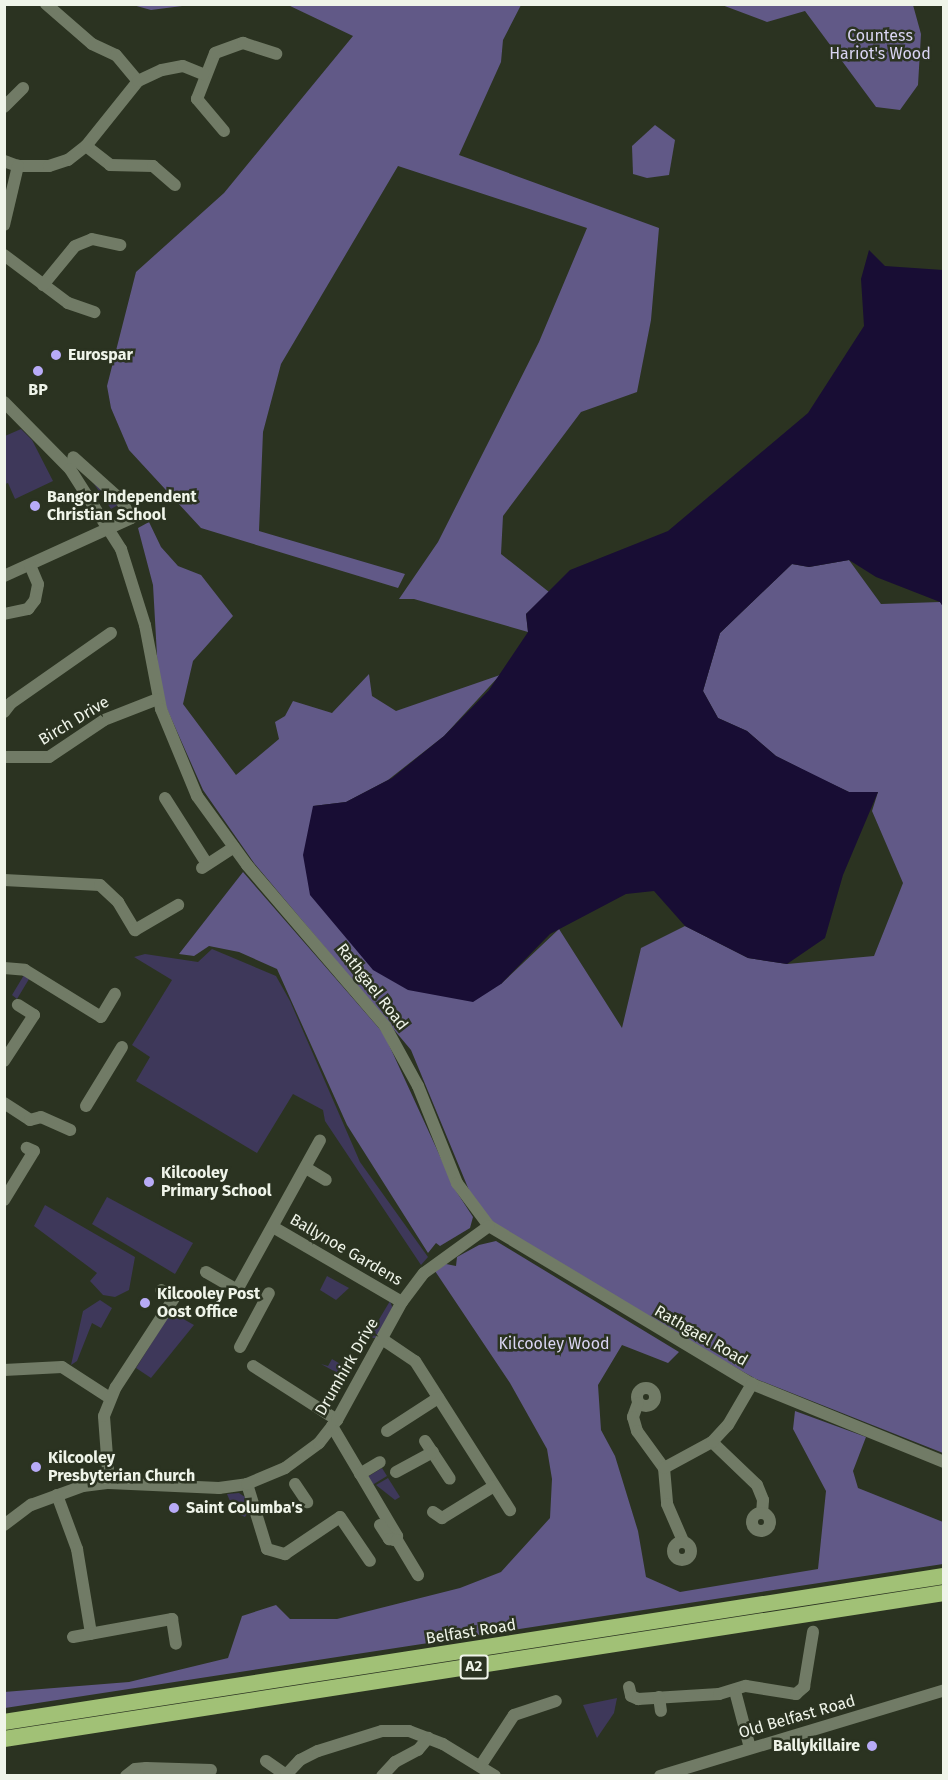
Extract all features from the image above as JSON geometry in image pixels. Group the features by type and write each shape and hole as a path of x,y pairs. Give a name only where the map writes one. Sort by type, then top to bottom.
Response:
{"highway":[{"name":"Belfast Road","path":"4,1722 944,1576"},
{"name":"A2","path":"4,1739 944,1593"}],"street":[{"path":"46,4 92,44 116,55 138,81"},
{"path":"225,132 197,99 203,74 214,53 228,45 243,43 276,54"},
{"path":"4,161 18,166 49,166 68,160 86,146 138,81 162,70 183,66 203,74"},
{"path":"4,107 24,86"},
{"path":"86,146 110,165 153,166 168,183"},
{"path":"4,225 18,166"},
{"path":"43,285 75,246 108,236 120,245"},
{"path":"4,255 68,303 90,306"},
{"name":"Rathgael Road","path":"4,402 64,462 111,530 132,579 145,625 158,699 197,796 234,847 385,1026 418,1086 458,1183 489,1226 752,1384 944,1462"},
{"path":"4,576 111,530 131,518 121,500 74,457"},
{"path":"4,614 28,609 35,600 43,585 30,566"},
{"path":"4,712 11,704 103,634"},
{"name":"Birch Drive","path":"4,757 48,757 104,720 158,699"},
{"path":"165,798 204,866 234,847"},
{"path":"4,880 100,885 118,902 135,930 178,905"},
{"path":"4,968 26,970 101,1017 115,994"},
{"path":"4,1061 34,1015 18,1005"},
{"path":"86,1106 122,1047"},
{"path":"4,1103 30,1120 41,1117 70,1130"},
{"name":"Ballynoe Gardens","path":"206,1272 237,1290 320,1140"},
{"path":"4,1200 34,1151 27,1148"},
{"path":"306,1168 326,1180"},
{"name":"Drumhirk Drive","path":"4,1526 31,1505 57,1495 109,1483 219,1488 247,1484 285,1468 319,1443 334,1423 402,1302 429,1268 489,1226"},
{"name":"Ballynoe Gardens","path":"273,1227 402,1302"},
{"path":"109,1483 105,1416 110,1398 174,1298 162,1290"},
{"path":"240,1347 269,1293"},
{"path":"382,1339 415,1361 510,1510"},
{"path":"253,1366 334,1423 360,1474 397,1536 394,1540"},
{"path":"4,1370 63,1367 110,1398"},
{"path":"664,1468 712,1442 728,1425 752,1384"},
{"path":"387,1431 438,1398"},
{"path":"639,1403 633,1417 637,1431 664,1468 667,1504 683,1541"},
{"path":"425,1441 450,1479"},
{"path":"712,1442 757,1485 763,1500 762,1513"},
{"path":"396,1472 433,1452"},
{"path":"360,1474 380,1462"},
{"path":"247,1484 267,1549 285,1554 340,1517 370,1561"},
{"path":"295,1484 307,1502"},
{"path":"433,1512 442,1518 494,1486"},
{"path":"57,1495 77,1549 91,1634"},
{"path":"380,1525 389,1539 394,1540 418,1575"},
{"path":"73,1637 172,1620 176,1644"},
{"path":"629,1687 631,1696 638,1699 735,1691 746,1686 802,1691 813,1632"},
{"name":"Old Belfast Road","path":"660,1776 944,1690"},
{"path":"735,1691 750,1748"},
{"path":"659,1697 661,1712"},
{"path":"481,1765 514,1714 556,1701"},
{"path":"266,1761 286,1775 300,1760 351,1740 391,1731 409,1731 481,1765 495,1776"},
{"path":"382,1776 395,1762 418,1750 428,1738"},
{"path":"126,1776 135,1769 146,1767 203,1772"}],"shaded area":[{"path":"869,250 885,266 943,270 943,607 940,602 876,577 849,560 809,567 792,564 720,633 703,691 718,718 747,731 776,756 849,792 878,792 843,875 825,938 787,964 748,958 685,926 654,891 626,894 550,934 501,984 473,1002 408,990 373,970 310,895 303,855 313,806 346,802 392,778 444,736 489,690 528,632 526,614 570,570 668,531 808,413 864,326 861,279"},
{"path":"21,429 32,440 53,481 15,499 8,483 5,484 5,436"},
{"path":"88,475 118,505 111,509"},
{"path":"212,949 276,976 290,1001 360,1162 428,1257 421,1265 325,1121 323,1110 293,1094 257,1153 136,1081 150,1057 132,1045 172,980 134,957 145,954 198,962"},
{"path":"24,975 29,979 17,999 12,995"},
{"path":"107,1197 193,1243 175,1274 92,1224"},
{"path":"45,1205 135,1257 129,1290 115,1297 103,1295 90,1281 97,1273 34,1226"},
{"path":"327,1276 349,1288 336,1300 320,1290"},
{"path":"100,1300 112,1308 101,1328 92,1323 77,1361 71,1365 83,1311"},
{"path":"390,1301 393,1309 377,1338 368,1338"},
{"path":"171,1312 194,1325 151,1378 136,1368"},
{"path":"332,1359 347,1368 343,1376 321,1364 328,1366"},
{"path":"382,1468 387,1476 369,1487 364,1479"},
{"path":"388,1478 400,1497 395,1500 376,1485"},
{"path":"239,1493 245,1497 249,1511 245,1517 235,1513 227,1494"},
{"path":"617,1698 614,1713 597,1738 583,1705"}],"green space":[{"path":"133,4 190,5 151,10"},
{"path":"288,5 521,5 503,40 501,62 459,155 659,228 651,320 637,392 581,412 503,516 501,554 549,592 526,614 528,632 414,599 399,599 438,542 539,342 587,228 398,166 281,364 263,432 259,531 405,574 398,588 201,528 129,450 111,408 107,386 136,272 224,193 353,36"},
{"name":"Countess Hariot's Wood","path":"722,5 913,5 921,34 918,85 900,110 876,107 805,11 767,22"},
{"path":"655,125 675,140 669,175 647,178 633,174 632,146"},
{"path":"149,522 161,547 178,566 201,575 233,616 193,661 183,704 236,775 279,739 275,722 285,716 293,701 332,713 369,674 372,696 396,711 500,675 444,736 388,780 346,802 313,806 501,984 559,929 622,1028 641,948 685,926 748,958 787,964 874,956 903,883 872,811 878,792 849,792 776,756 747,731 718,718 703,691 720,633 792,564 809,567 849,560 881,604 940,602 944,607 943,1453 756,1379 562,1270 494,1226 471,1195 411,1050 254,863 203,790 159,691 153,585 138,528"},
{"path":"243,872 384,1034 456,1191 473,1217 470,1228 440,1246 436,1243 428,1253 347,1125 277,969 239,952 209,946 194,956 179,954"},
{"name":"Kilcooley Wood","path":"496,1241 679,1352 668,1363 622,1345 598,1385 601,1430 615,1456 638,1531 646,1577 680,1592 818,1569 826,1491 793,1429 795,1411 866,1437 853,1471 858,1488 943,1522 943,1564 5,1708 4,1692 129,1682 228,1658 242,1616 276,1605 290,1619 337,1619 460,1588 501,1572 550,1518 552,1479 547,1449 510,1383 435,1271 446,1264 456,1266 457,1257 479,1245"}],"place":[{"name":"Eurospar","path":"56,355"},
{"name":"BP","path":"38,371"},
{"name":"Bangor Independent Christian School","path":"35,506"},
{"name":"Kilcooley Primary School","path":"149,1182"},
{"name":"Kilcooley Post Oost Office","path":"145,1303"},
{"name":"Kilcooley Presbyterian Church","path":"36,1467"},
{"name":"Saint Columba's","path":"174,1508"},
{"name":"Ballykillaire","path":"872,1746"}]}
